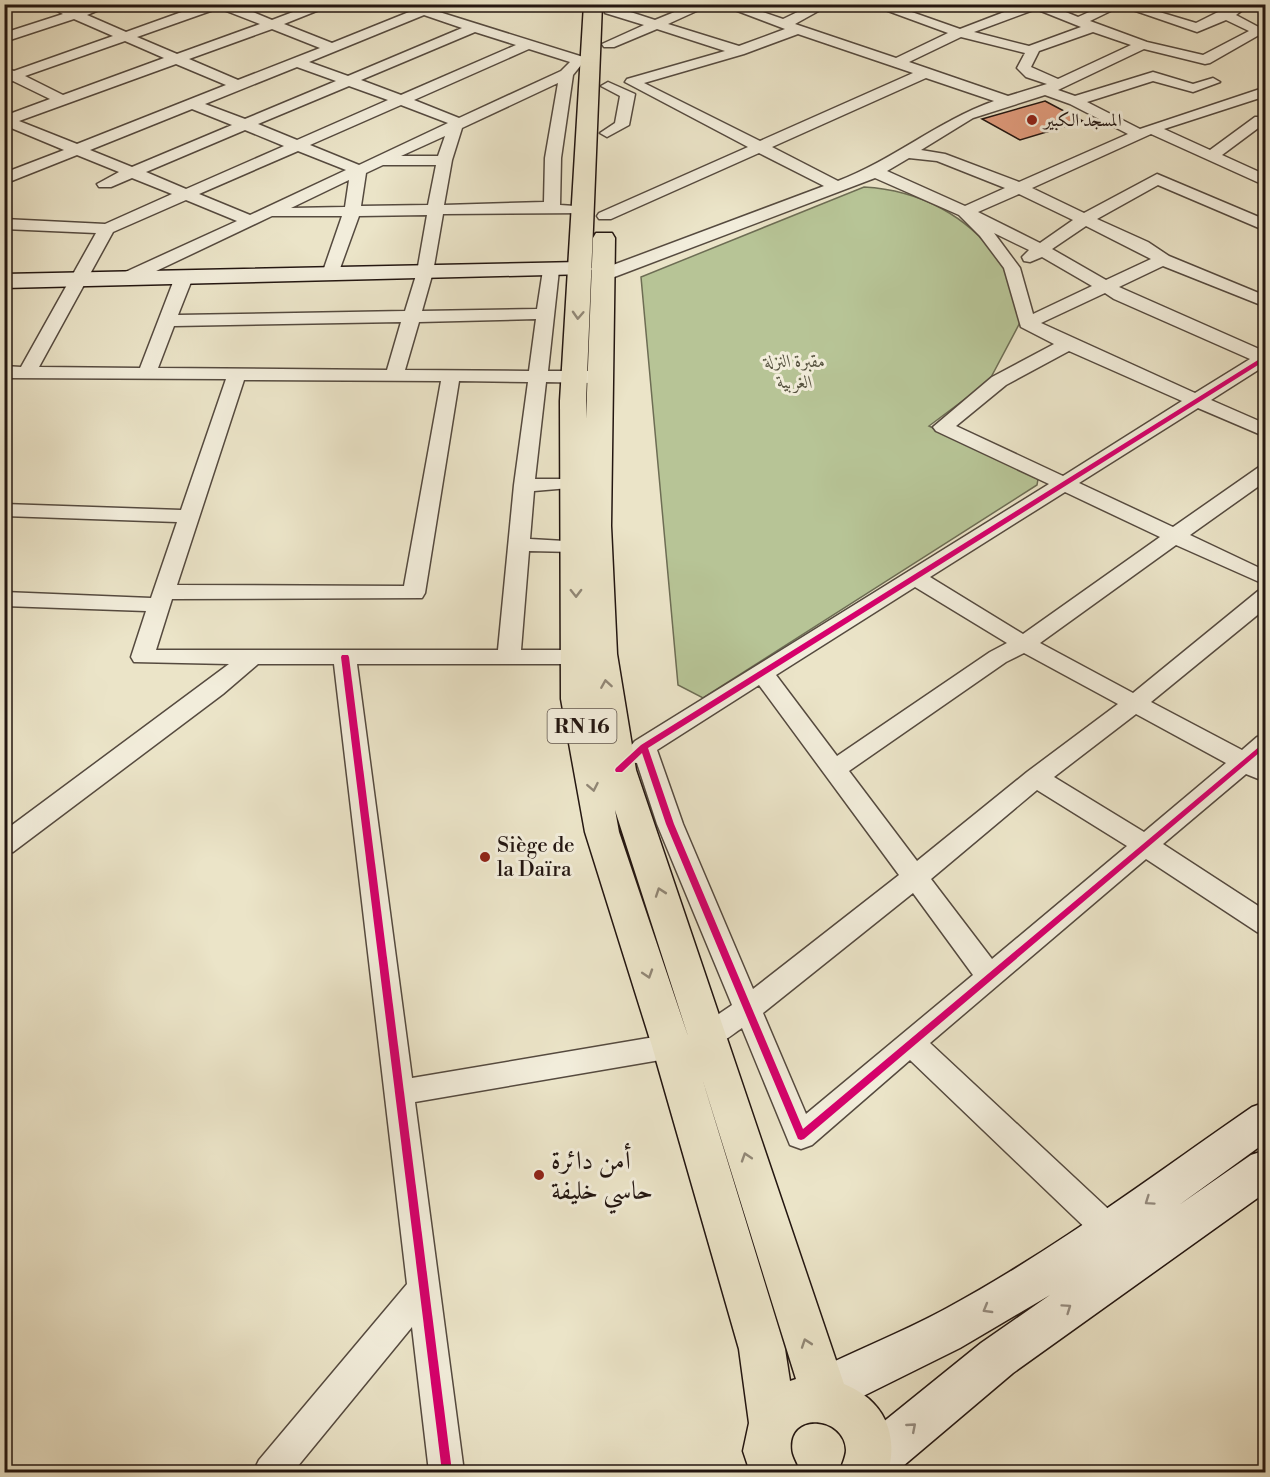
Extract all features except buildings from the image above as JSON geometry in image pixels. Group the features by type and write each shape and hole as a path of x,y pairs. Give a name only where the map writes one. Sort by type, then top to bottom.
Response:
{"main road":[{"name":"RN 16","path":"594,213 604,6"},
{"name":"RN 16","path":"600,71 607,133 594,213 578,271 597,526 601,654 618,770 708,1036 820,1396"},
{"name":"RN 16","path":"587,377 574,483 577,699 602,832 672,1046 762,1349 767,1455"},
{"path":"767,1455 789,1404 820,1396 851,1412 861,1423 867,1436 866,1469"}],"street":[{"path":"50,4 237,85"},
{"path":"4,38 106,4"},
{"path":"7,75 220,4 333,48"},
{"path":"5,121 328,4"},
{"path":"403,4 528,44 600,71 761,146 837,186"},
{"path":"4,179 191,103 427,12 441,4"},
{"path":"706,4 657,24 600,71 553,158 552,210 594,213 761,146 926,73"},
{"path":"725,4 1008,100"},
{"path":"127,278 456,124 600,71 739,51 791,27 825,4"},
{"path":"875,4 960,33 1030,50 1034,53 1033,57 1024,68 1075,101 1211,156 1266,181"},
{"path":"1030,50 1087,23 1119,4"},
{"path":"1136,6 1197,28 1244,4"},
{"path":"896,63 960,33 1036,5 1058,7 1087,23 1143,45 1205,60 1259,31 1226,15"},
{"path":"604,6 739,51"},
{"path":"105,184 430,49 475,27"},
{"path":"4,224 107,228 528,44"},
{"path":"4,281 578,271 875,172 968,115 1053,87 1143,45"},
{"path":"430,49 480,66"},
{"path":"297,62 451,118 456,124"},
{"path":"7,75 63,100"},
{"path":"1075,101 1153,76 1193,88 1213,82"},
{"path":"965,212 1145,131 1266,91"},
{"path":"191,103 359,170"},
{"path":"1221,106 1263,121"},
{"path":"5,121 251,221"},
{"path":"1211,156 1263,121"},
{"path":"395,373 425,272 444,160 456,124"},
{"path":"908,153 940,157 1019,188 1142,246 1163,260 1266,302"},
{"path":"379,161 444,160"},
{"path":"330,274 352,212 359,170"},
{"path":"875,172 965,212 1041,250 1107,288 1265,357"},
{"path":"1012,268 1085,219 1157,179 1266,226"},
{"path":"270,213 552,207"},
{"path":"965,212 986,233 1012,268 1027,323 1068,344 1266,431"},
{"path":"27,372 107,228"},
{"path":"1027,323 1107,288 1163,260"},
{"path":"508,657 521,545 524,485 545,314 578,271"},
{"path":"147,373 184,277"},
{"path":"168,321 545,314"},
{"path":"1068,344 999,381 943,427 1266,579"},
{"path":"618,770 644,747 1060,484 1079,476 1265,357"},
{"path":"4,372 395,373 587,377"},
{"path":"237,374 142,657 576,657"},
{"path":"4,599 414,593 451,375"},
{"path":"835,770 998,657 1024,644 1266,471"},
{"path":"524,485 574,483"},
{"path":"4,510 189,516"},
{"path":"521,545 575,546"},
{"path":"914,577 1024,644 1254,769"},
{"path":"708,1036 748,1009 1036,778 1135,703 1266,596"},
{"path":"4,845 215,689 252,657"},
{"path":"345,657 447,1473"},
{"path":"762,673 990,977"},
{"path":"644,747 670,824 801,1136 1145,845 1254,769 1266,743"},
{"path":"1036,778 1145,845 1266,925"},
{"path":"602,832 670,824"},
{"path":"911,1043 1108,1230"},
{"path":"398,1092 672,1046"},
{"path":"866,1469 1208,1184 1266,1119"},
{"path":"820,1396 962,1323 1108,1230 1208,1184 1266,1168"},
{"path":"271,1473 423,1290"}],"green space":[{"name":"مقبرة النزلة الغربية","path":"864,187 904,194 942,208 974,232 1005,269 1024,315 989,381 929,426 1038,479 1037,485 703,698 678,685 641,277"}],"cycle path":[{"path":"619,770 644,747 1266,357"},
{"path":"345,657 447,1472"},
{"path":"644,747 670,824 801,1136 1266,743"}],"place":[{"name":"المسجد الكبير","path":"1032,120"},
{"name":"Siège de la Daïra","path":"485,857"},
{"name":"أمن دائرة حاسي خليفة","path":"539,1175"}]}
